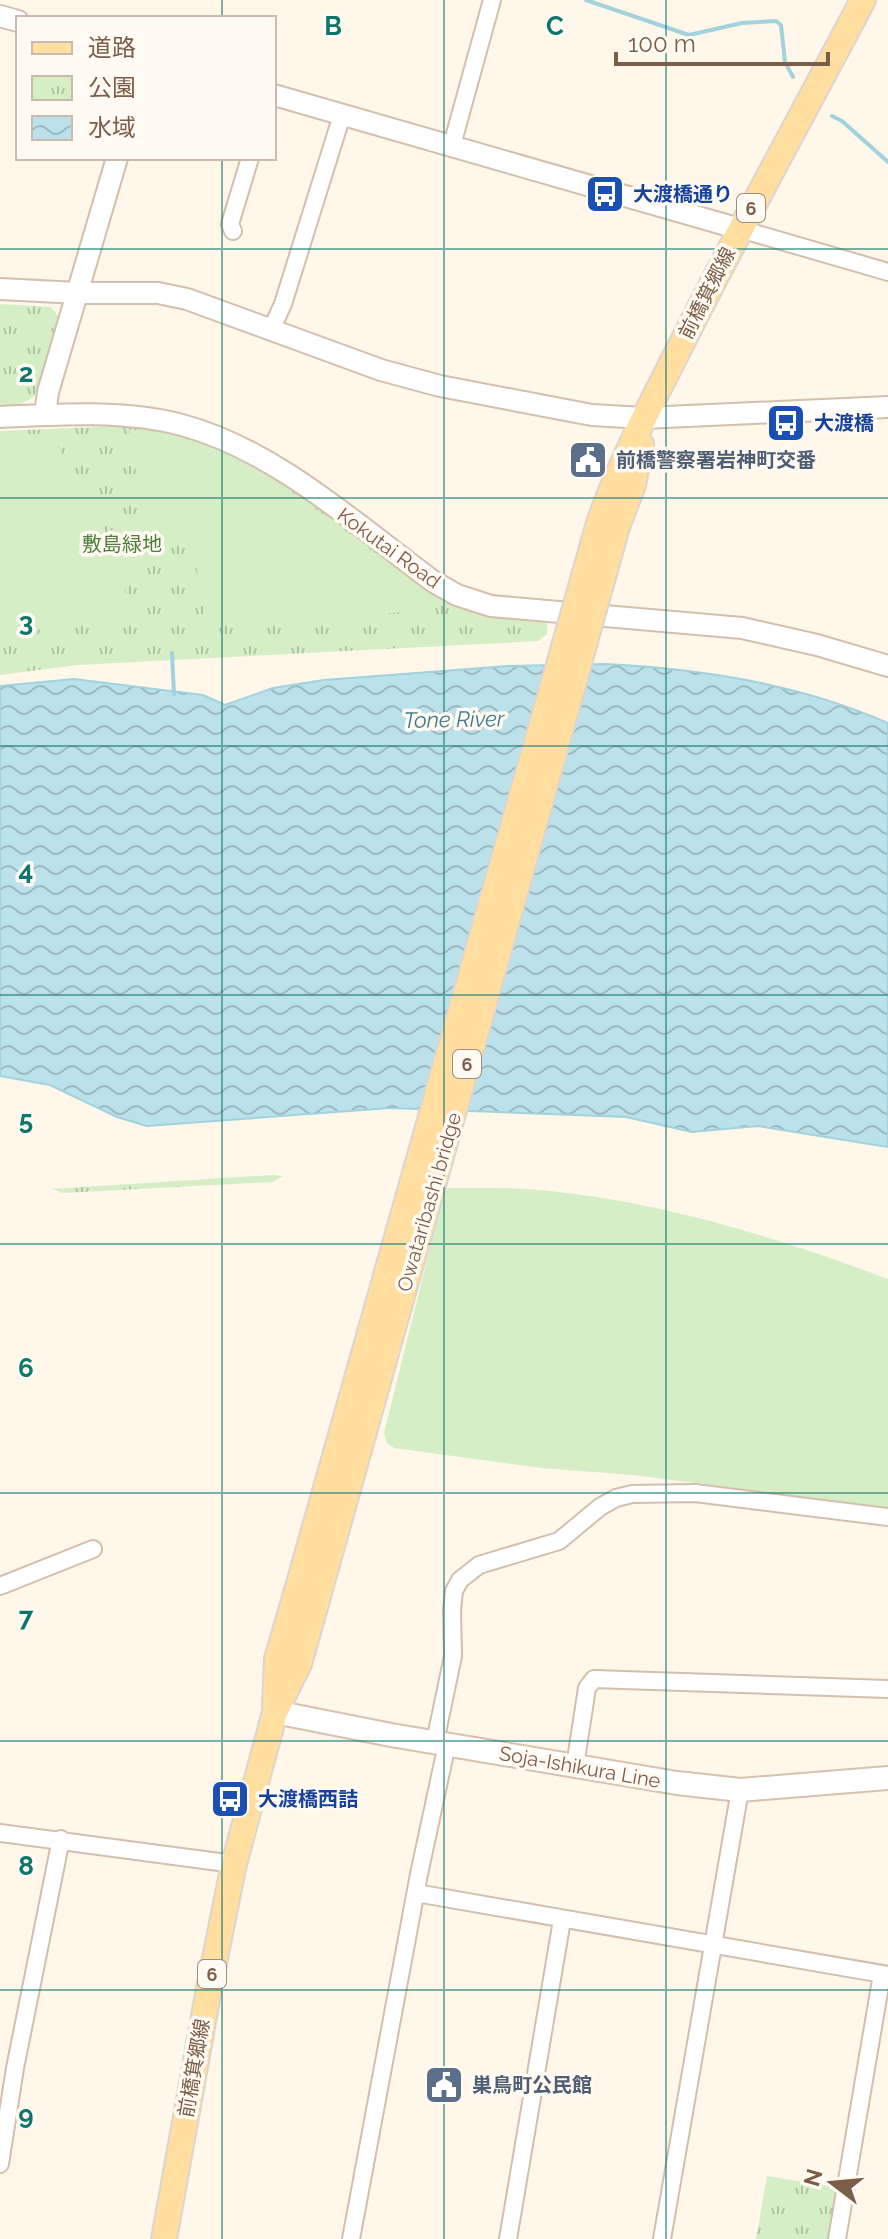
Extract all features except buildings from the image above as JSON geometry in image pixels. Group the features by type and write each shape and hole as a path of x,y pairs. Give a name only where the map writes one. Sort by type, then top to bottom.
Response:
{"main road":[{"name":"前橋箕郷線","path":"608,525 616,475 740,229 863,0"},
{"name":"Owataribashi bridge","path":"306,1597 608,525"},
{"name":"前橋箕郷線","path":"164,2239 234,1864 275,1712 277,1659 306,1597"},
{"name":"Soja-Ishikura Line","path":"275,1712 575,1766 740,1790 888,1778"}],"street":[{"path":"452,145 492,0"},
{"path":"276,96 888,272"},
{"path":"271,330 288,289 342,115"},
{"path":"45,414 48,392 116,160"},
{"path":"233,231 230,224 249,160"},
{"path":"0,289 158,293 187,299 381,370 440,386 592,415 644,418 888,407"},
{"name":"Kokutai Road","path":"0,417 45,414 141,417 181,424 223,438 285,471 434,582 457,595 491,606 742,628 817,645 888,666"},
{"path":"355,2238 441,1743 453,1656 454,1591 460,1580 479,1565 559,1541 600,1507 632,1494 695,1493 863,1511 888,1517"},
{"path":"0,1586 93,1549"},
{"path":"575,1766 587,1688 594,1679 888,1689"},
{"path":"662,2239 740,1790"},
{"path":"0,1833 234,1864"},
{"path":"0,2164 15,2068 61,1839"},
{"path":"416,1893 885,1974 837,2239"},
{"path":"508,2239 562,1920"}],"green space":[{"path":"0,304 51,307 63,322 52,367 40,390 31,399 0,408"},
{"name":"敷島緑地","path":"121,426 180,432 248,458 427,584 547,619 547,634 538,641 77,665 0,675 0,431"},
{"path":"129,430 173,436 214,449 254,469 292,492 438,597 437,606 406,612 207,626 191,538 148,542"},
{"path":"55,441 102,527 134,621 0,633 0,442"},
{"path":"283,1176 272,1182 63,1193 52,1189"},
{"path":"445,1188 537,1190 637,1204 764,1236 888,1279 888,1508 633,1475 542,1468 394,1448 387,1443 384,1433"},
{"path":"767,2176 834,2187 838,2193 830,2239 756,2239"}],"water":[{"name":"Tone River","path":"606,664 678,670 750,681 820,698 888,723 888,1147 758,1126 692,1132 626,1117 390,1108 147,1126 117,1117 50,1085 0,1076 0,686 74,679 203,695 225,705 273,688 324,680 508,666"}],"waterway":[{"path":"586,0 689,35 742,23 776,21 781,25 785,62 793,77"},
{"path":"832,116 842,121 888,162"},
{"path":"172,653 174,694"}],"place":[{"name":"大渡橋通り","path":"605,194"},
{"name":"大渡橋","path":"786,423"},
{"name":"前橋警察署岩神町交番","path":"588,460"},
{"name":"大渡橋西詰","path":"230,1799"},
{"name":"巣鳥町公民館","path":"444,2085"}]}
